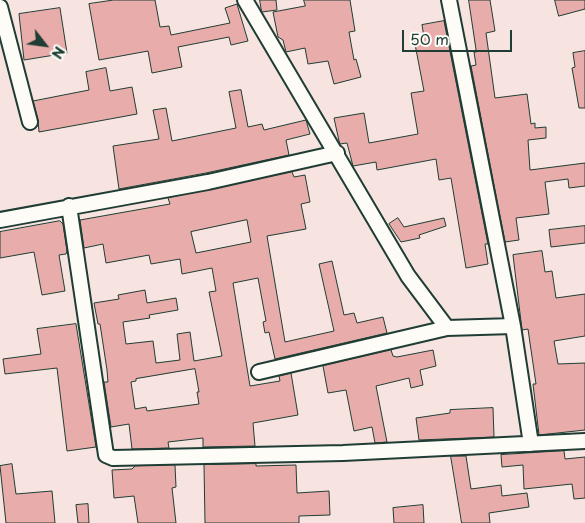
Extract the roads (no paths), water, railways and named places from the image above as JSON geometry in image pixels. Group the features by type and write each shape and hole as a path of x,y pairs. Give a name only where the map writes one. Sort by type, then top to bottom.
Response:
{"street":[{"path":"245,0 408,276 447,328"},
{"path":"449,0 513,326 531,444"},
{"path":"0,8 30,122"},
{"path":"0,220 208,182 337,153"},
{"path":"69,206 106,455 113,458 343,453 585,441"},
{"path":"259,372 447,328 513,326"}]}
